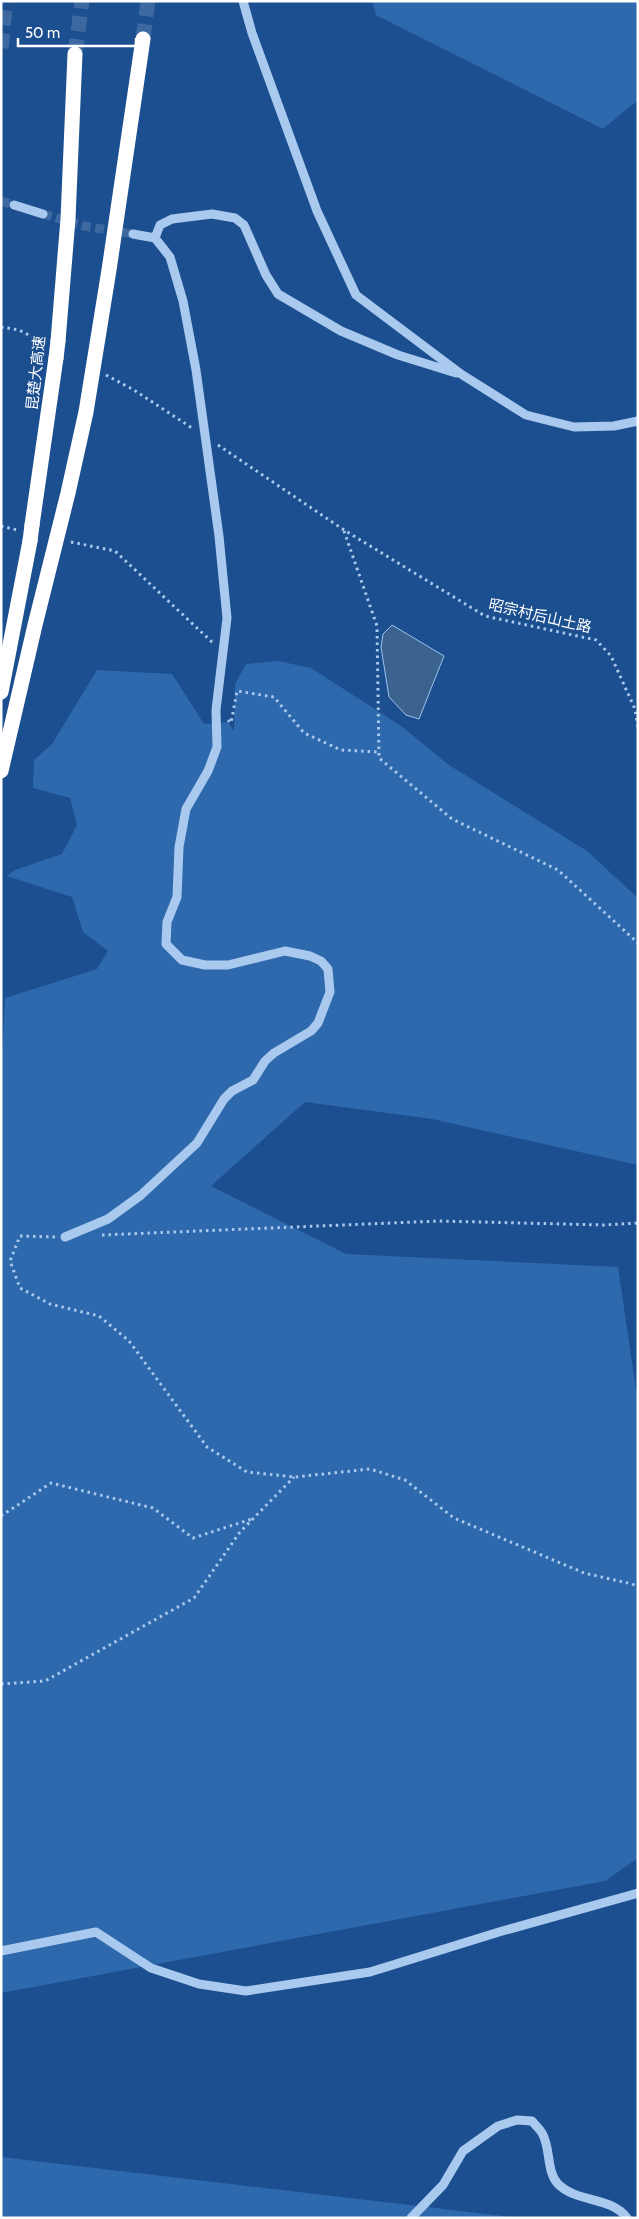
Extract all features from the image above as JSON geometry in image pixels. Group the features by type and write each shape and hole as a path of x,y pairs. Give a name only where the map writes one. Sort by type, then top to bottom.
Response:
{"highway":[{"path":"1,771 34,625 68,493 86,412 114,241 143,39"},
{"name":"昆楚大高速","path":"1,692 30,541 58,341 68,220 75,54"}],"street":[{"path":"243,1 252,33 317,211 356,295 461,374 526,415 574,427 614,426 638,421"},
{"path":"14,205 43,214"},
{"path":"155,238 160,226 172,219 212,214 235,218 247,230 266,274 278,294 350,334 398,356 461,374"},
{"path":"65,1237 108,1219 141,1195 197,1143 224,1099 232,1091 253,1080 265,1061 274,1053 311,1031 318,1023 330,992 328,969 320,961 310,956 285,951 228,965 205,965 182,960 166,944 167,922 177,897 179,847 186,809 208,771 217,747 216,710 227,618 219,536 206,437 196,370 177,277 170,257 155,238 133,234"},
{"path":"1,1951 96,1932 151,1968 199,1984 246,1991 370,1972 499,1932 638,1893"},
{"path":"410,2218 443,2185 463,2151 498,2126 518,2120 532,2121 543,2134 552,2172 558,2184 573,2193 612,2206 627,2218"}],"path":[{"name":"昭宗村后山土路","path":"102,373 134,390 344,530 485,616 596,640 611,656 635,709 638,728"},
{"path":"344,530 377,626 379,758 452,819 558,870 638,943"},
{"path":"67,541 115,552 224,654"},
{"path":"216,710 231,723 237,691 274,697 304,733 340,750 379,752"},
{"path":"95,1236 439,1221 604,1225 638,1223"},
{"path":"65,1237 20,1236 10,1262 20,1288 50,1304 99,1316 129,1341 207,1447 247,1472 295,1477 370,1469 405,1480 454,1518 584,1573 638,1587"},
{"path":"1,1684 46,1681 194,1598 240,1532 295,1477"},
{"path":"1,1516 51,1483 153,1508 193,1538 253,1519"}],"shaded area":[{"path":"372,1 638,1 638,100 603,129 376,15"},
{"path":"392,625 444,656 419,719 406,715 389,697 381,647 383,634"},
{"path":"278,661 311,668 401,726 449,765 587,851 638,898 638,1165 432,1119 305,1102 211,1186 346,1254 618,1267 638,1403 638,1858 605,1881 1,1993 1,1085 5,998 97,969 108,951 83,932 72,897 7,876 15,870 62,854 77,825 70,798 33,788 34,760 52,744 97,670 172,674 204,724 228,722 234,731 235,684 246,664"},
{"path":"1,2157 521,2218 1,2218"}],"tunnel":[{"path":"1,48 6,1"},
{"path":"75,54 82,1"},
{"path":"143,39 148,1"},
{"path":"1,201 14,205"},
{"path":"43,214 84,226 133,234"}]}
